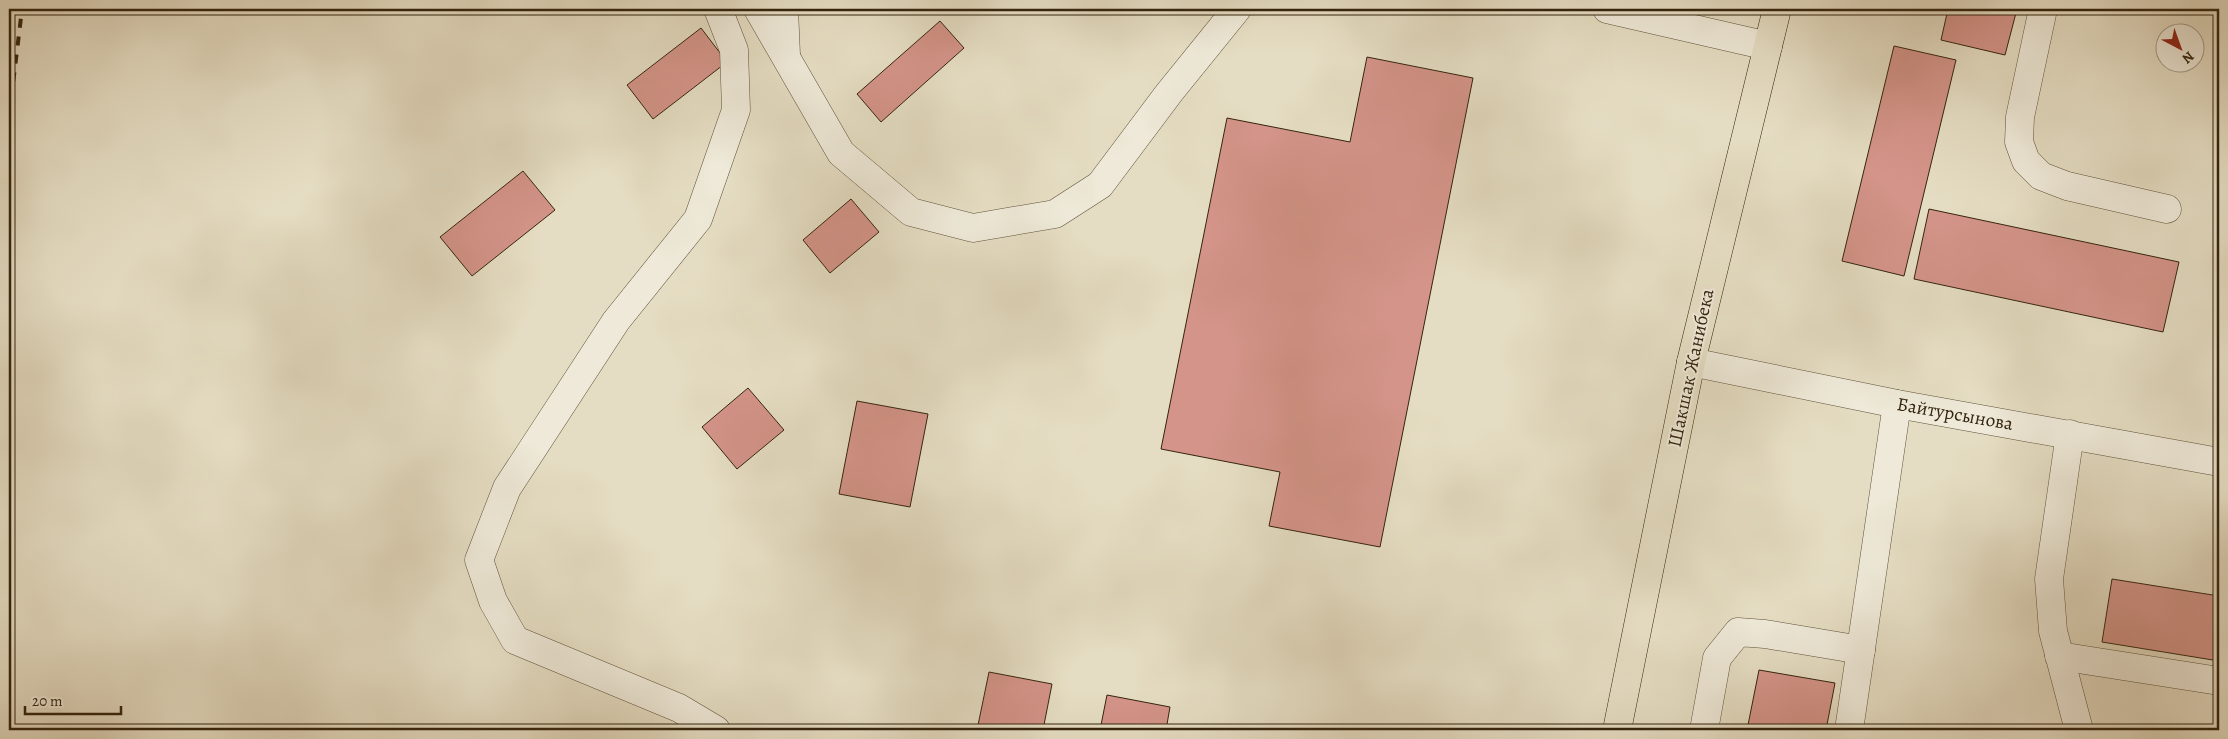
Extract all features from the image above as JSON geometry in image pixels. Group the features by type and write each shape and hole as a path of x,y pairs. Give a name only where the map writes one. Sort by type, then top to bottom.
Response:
{"main road":[{"name":"Шакшак Жанибека","path":"1616,730 1691,362 1777,9"}],"street":[{"path":"716,730 679,708 515,640 493,601 479,560 507,488 616,321 698,219 736,110 734,50 718,9"},
{"path":"758,9 841,153 911,212 973,228 1055,214 1100,185 1169,93 1237,9"},
{"path":"784,9 786,59"},
{"path":"1607,9 1768,46"},
{"path":"2043,9 2020,117 2018,142 2026,161 2041,176 2066,186 2167,209"},
{"name":"Байтурсынова","path":"1691,362 1897,404 2219,462"},
{"path":"1849,730 1897,404"},
{"path":"2070,434 2049,579 2053,631 2079,730"},
{"path":"1704,730 1717,658 1738,632 1765,634 1861,650"},
{"path":"2059,656 2219,681"}],"building":[{"path":"1948,9 2017,9 2005,55 1941,40"},
{"path":"940,21 964,48 881,122 857,94"},
{"path":"701,28 727,62 653,119 627,85"},
{"path":"1894,46 1956,60 1904,276 1842,261"},
{"path":"1367,57 1473,78 1380,547 1269,526 1280,472 1161,449 1227,118 1350,142"},
{"path":"523,171 555,210 472,276 440,237"},
{"path":"851,199 879,232 830,273 803,240"},
{"path":"1929,209 2179,262 2163,332 1914,279"},
{"path":"748,388 784,430 737,469 702,427"},
{"path":"857,401 928,414 910,507 839,494"},
{"path":"2112,579 2219,596 2219,661 2102,642"},
{"path":"1759,670 1835,683 1826,730 1747,730"},
{"path":"989,672 1052,684 1043,730 977,730"},
{"path":"1107,695 1170,707 1166,730 1100,730"},
{"path":"2003,727 2019,730 2002,730"}],"railway":[{"path":"9,117 22,9"}]}
